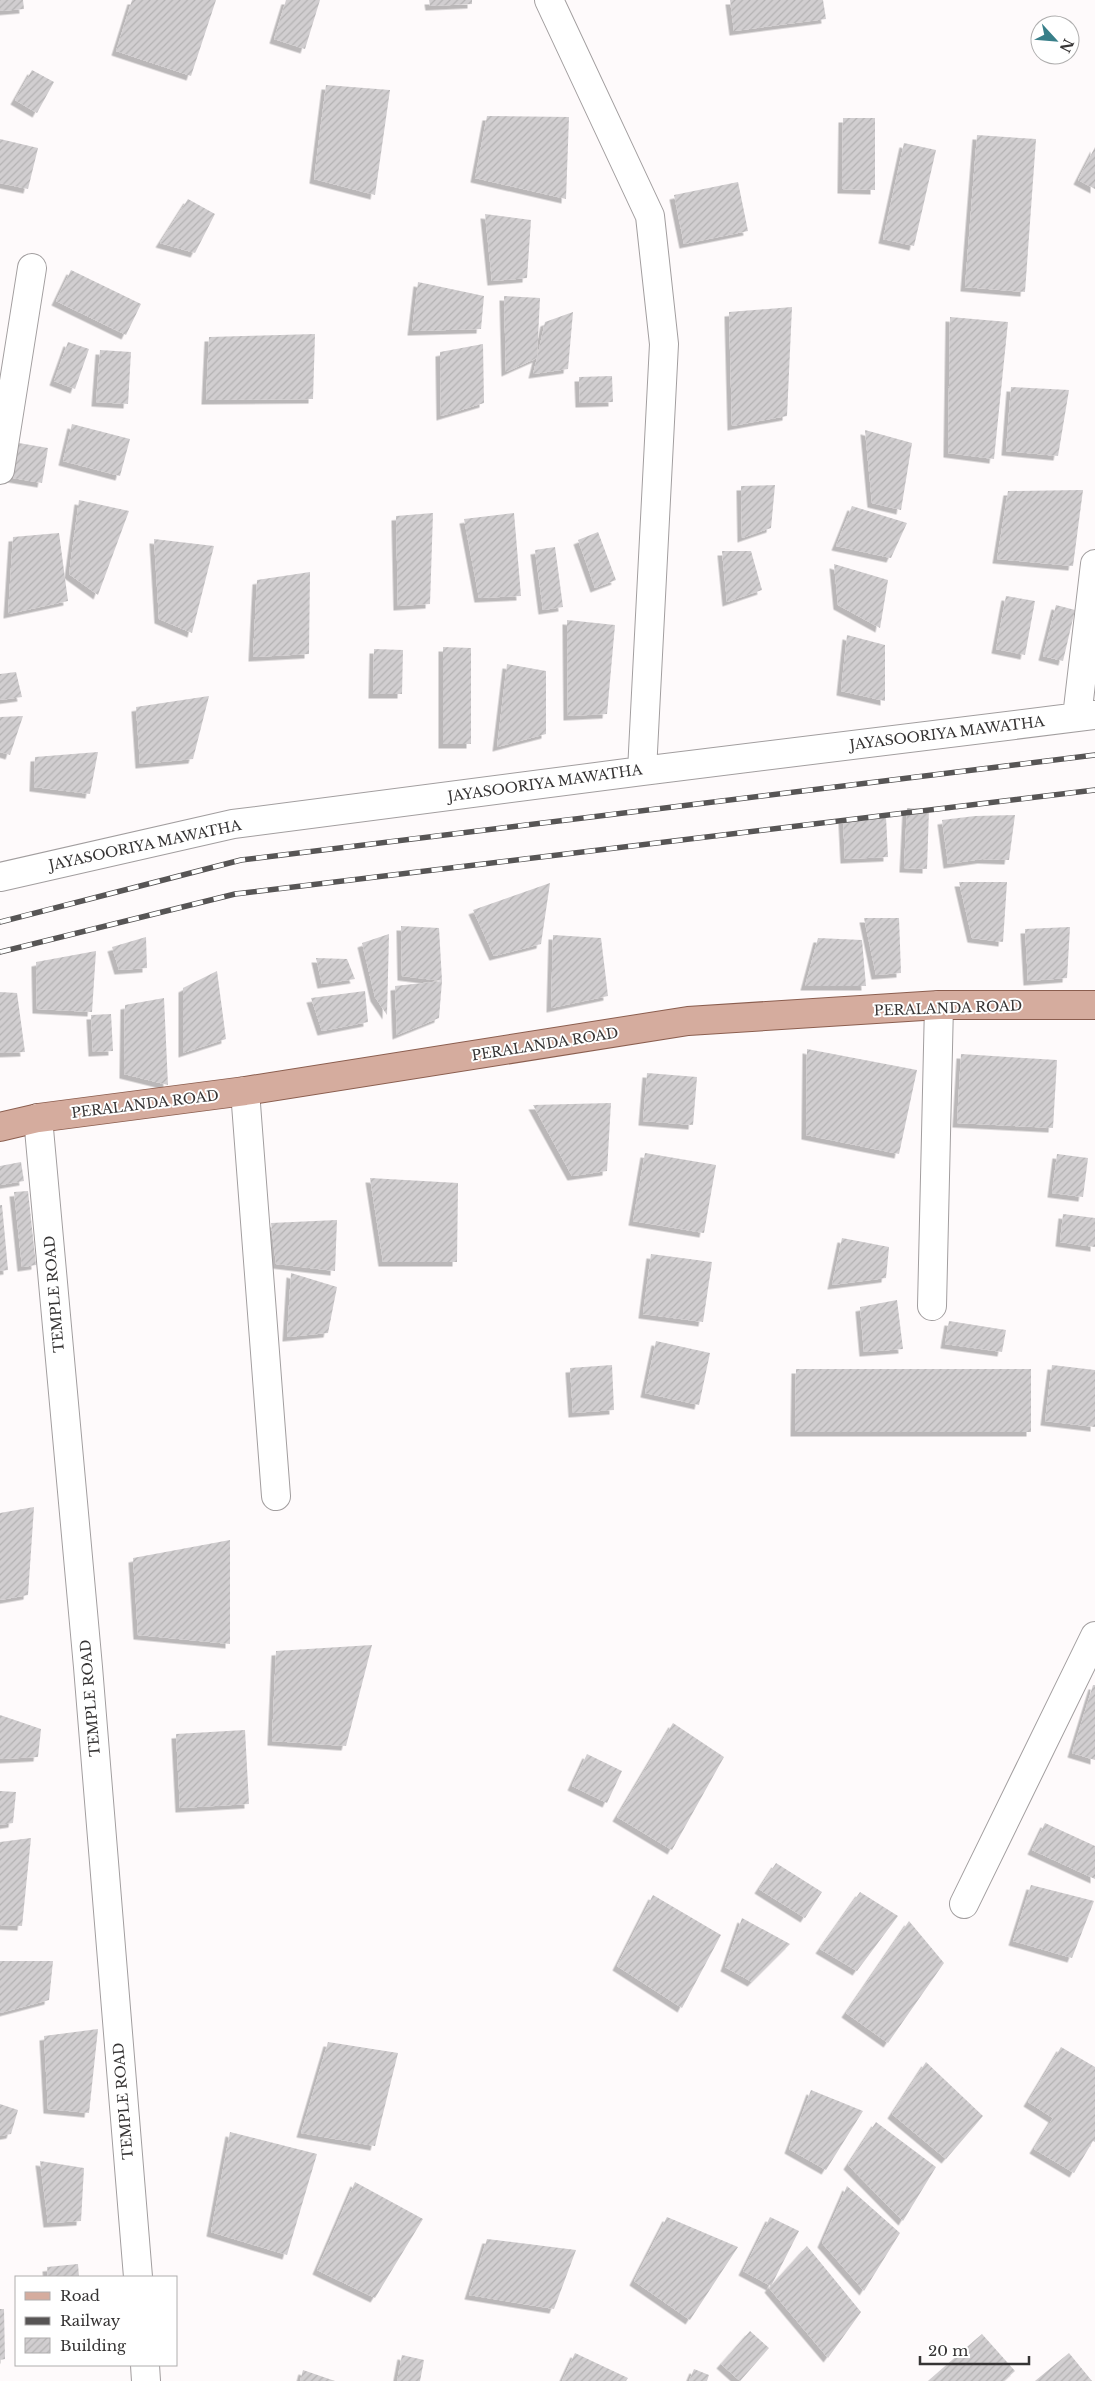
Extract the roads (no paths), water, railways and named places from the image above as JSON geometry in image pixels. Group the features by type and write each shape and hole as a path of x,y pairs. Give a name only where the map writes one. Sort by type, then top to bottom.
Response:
{"main road":[{"name":"PERALANDA ROAD","path":"0,1127 38,1118 245,1092 688,1021 939,1006 1095,1005"}],"street":[{"path":"549,0 650,216 664,344 642,770"},
{"path":"0,470 32,268"},
{"path":"1086,716 1095,564"},
{"name":"JAYASOORIYA MAWATHA","path":"0,877 233,824 642,770 1086,716"},
{"path":"932,1306 939,1006"},
{"path":"245,1092 276,1496"},
{"name":"TEMPLE ROAD","path":"38,1118 88,1677 138,2276"},
{"path":"964,1904 1095,1636"},
{"path":"145,2366 146,2381"}],"railway":[{"path":"0,922 241,860 1095,755"},
{"path":"0,952 235,894 1095,790"}]}
